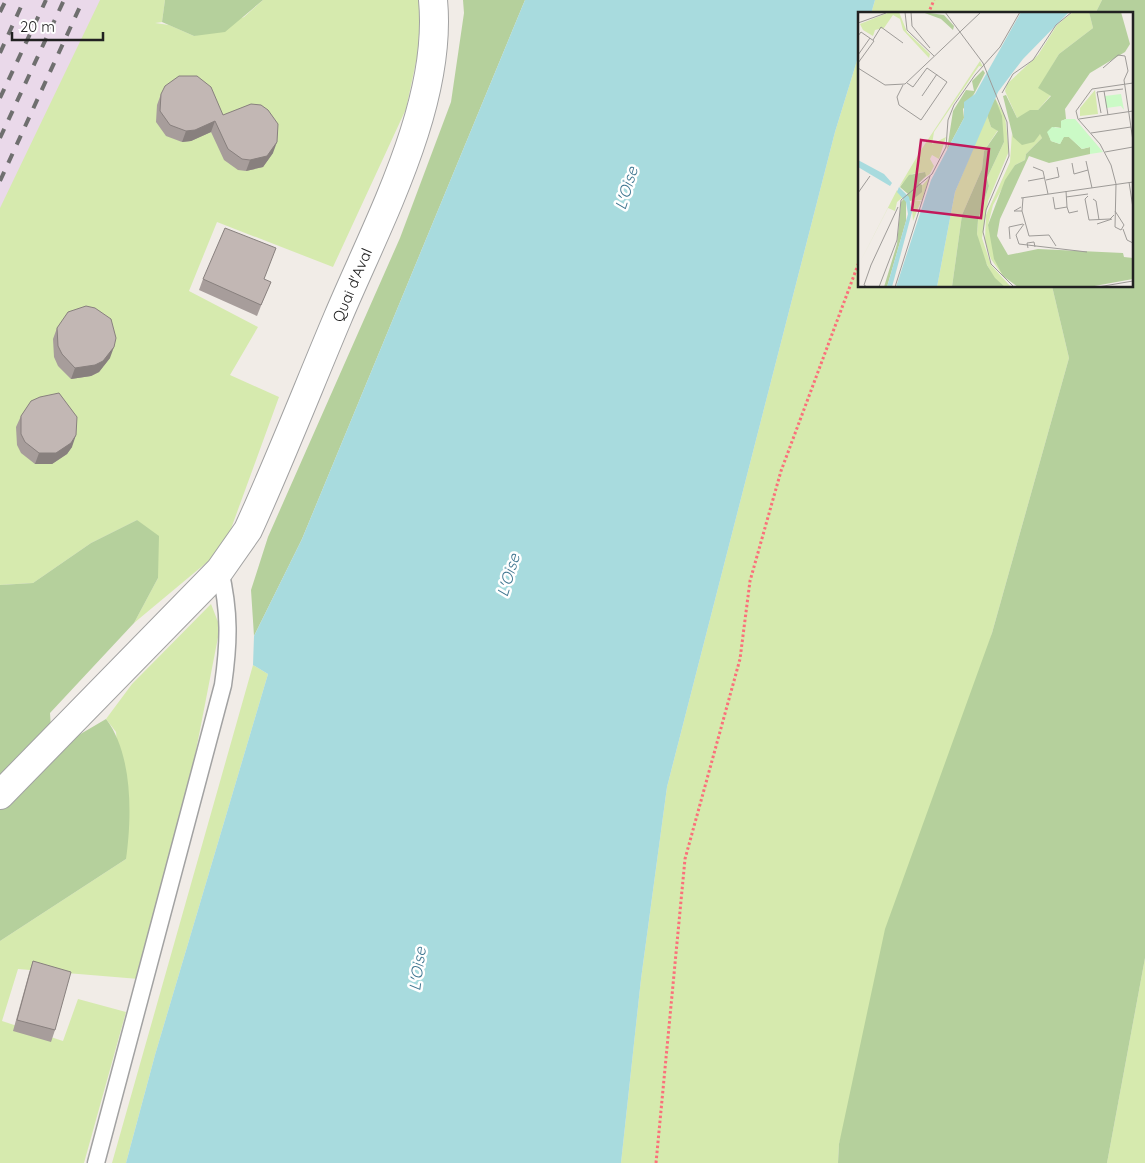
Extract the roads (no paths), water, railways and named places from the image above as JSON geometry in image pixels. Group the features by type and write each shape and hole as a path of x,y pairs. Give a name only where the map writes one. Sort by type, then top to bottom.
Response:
{"street":[{"name":"Quai d'Aval","path":"0,795 224,565 255,515 403,161 423,103 433,62 433,0"}],"lane":[{"path":"96,1163 223,685 229,647 229,622 224,565"}],"water":[{"name":"L'Oise","path":"525,0 875,0 872,12 858,12 858,57 835,132 667,787 641,979 621,1163 126,1163 155,1055 268,674 253,665 254,636 302,539"}],"railway":[{"path":"0,12 6,0"},
{"path":"0,53 24,0"},
{"path":"0,98 46,0"},
{"path":"0,138 64,0"},
{"path":"0,181 83,0"}]}
